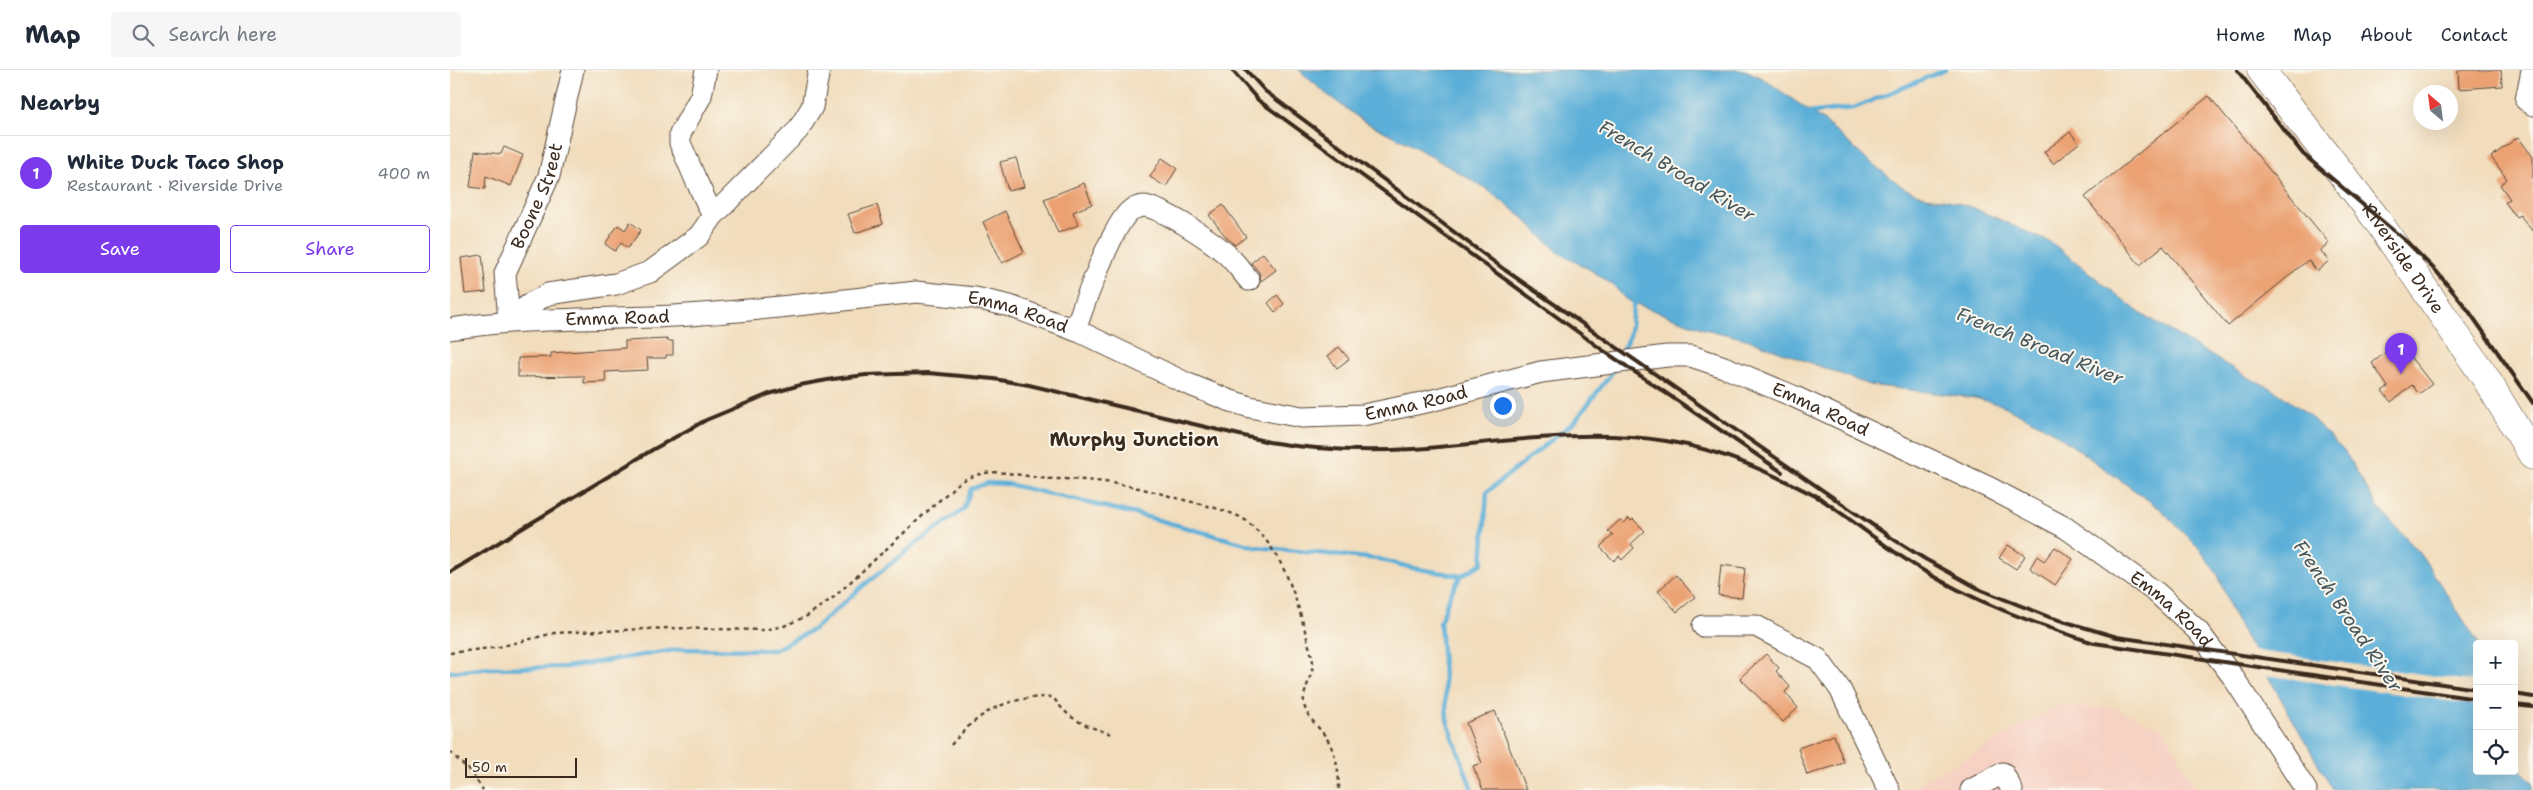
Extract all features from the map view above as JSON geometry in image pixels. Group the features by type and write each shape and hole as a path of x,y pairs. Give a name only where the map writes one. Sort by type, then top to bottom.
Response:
{"main road":[{"name":"Riverside Drive","path":"2261,70 2375,217 2485,378 2533,456"}],"street":[{"name":"Boone Street","path":"509,320 505,273 548,176 573,70"},
{"path":"706,70 701,96 680,134 680,143 713,216"},
{"path":"509,320 530,304 548,294 616,284 650,272 699,236 713,216 798,130 812,107 819,70"},
{"path":"2532,70 2526,100 2533,105"},
{"path":"1075,330 1090,289 1123,218 1132,209 1143,206 1157,210 1200,234 1225,253 1250,280"},
{"name":"Emma Road","path":"450,329 509,320 609,319 742,312 916,292 975,298 1010,306 1075,330 1188,384 1228,400 1250,407 1302,417 1363,415 1426,402 1533,374 1667,356 1691,356 1724,367 1793,396 1990,488 2066,528 2158,593 2198,631 2233,677 2306,790"},
{"path":"1703,626 1756,626 1818,659 1840,689 1888,790"},
{"path":"1971,790 2007,781"}],"path":[{"path":"450,653 499,647 554,633 669,628 764,630 784,626 807,616 834,597 955,486 972,475 992,471 1036,478 1080,479 1119,483 1244,518 1263,537 1287,574 1314,660 1304,696 1305,708 1327,739 1335,755 1339,790"},
{"path":"951,745 965,727 982,714 1031,696 1053,697 1064,713 1078,722 1114,735"},
{"path":"450,752 472,772 483,790"}],"shaded area":[{"path":"2057,706 2114,708 2164,729 2197,790 1909,790"}],"water":[{"name":"French Broad River","path":"1299,70 1745,70 1762,78 1824,121 1866,159 1904,188 1926,197 1948,200 1974,208 2052,243 2140,313 2249,378 2271,388 2308,414 2345,452 2380,510 2420,553 2476,640 2473,640 2473,775 2518,775 2518,768 2533,782 2533,790 2333,790 2234,617 2218,575 2198,547 2159,508 2049,429 2002,405 1975,398 1869,385 1750,340 1704,329 1625,299 1614,286 1594,272 1559,253 1519,214 1485,188 1408,143 1363,121 1325,93"}],"pier":[{"path":"2250,650 2473,681 2473,704 2264,675"}],"building":[{"path":"2458,70 2501,70 2502,86 2459,89"},
{"path":"2209,96 2329,243 2320,250 2329,261 2317,271 2308,260 2228,326 2163,246 2140,265 2085,197"},
{"path":"2070,132 2079,143 2053,164 2044,152"},
{"path":"2518,137 2533,157 2533,232 2520,215 2516,217 2505,202 2510,199 2500,185 2507,179 2491,157"},
{"path":"504,147 523,155 511,186 486,176 485,189 470,187 475,151 501,154"},
{"path":"1016,158 1024,187 1008,191 1000,162"},
{"path":"1162,158 1177,168 1166,187 1150,177"},
{"path":"1084,183 1092,204 1073,212 1078,225 1058,233 1044,199"},
{"path":"877,205 883,224 855,233 848,214"},
{"path":"1223,205 1246,237 1235,245 1226,237 1209,215"},
{"path":"1005,211 1024,252 1002,263 983,222"},
{"path":"630,222 641,230 628,248 621,243 615,251 605,244 618,225 625,230"},
{"path":"1263,253 1276,270 1261,281 1259,272 1251,263"},
{"path":"482,255 486,292 465,294 461,258"},
{"path":"1277,295 1284,304 1275,312 1268,303"},
{"path":"667,339 667,341 673,341 673,355 666,355 666,358 647,358 648,370 605,372 606,382 584,383 584,376 518,377 518,358 551,357 551,353 625,348 625,341"},
{"path":"1339,347 1349,359 1337,368 1328,356"},
{"path":"2390,349 2395,355 2404,349 2432,384 2419,394 2412,385 2391,402 2382,391 2388,387 2372,363"},
{"path":"1629,518 1631,521 1633,519 1645,531 1631,544 1634,548 1622,560 1619,556 1614,561 1600,547 1613,535 1608,531 1620,520 1624,523"},
{"path":"2008,545 2025,556 2016,569 1999,558"},
{"path":"2055,547 2073,559 2055,585 2030,568 2037,556 2044,561"},
{"path":"1721,565 1745,568 1742,598 1718,595"},
{"path":"1676,575 1695,597 1677,612 1658,591"},
{"path":"1766,654 1779,668 1776,671 1790,687 1785,692 1798,708 1783,722 1740,678"},
{"path":"1495,711 1526,790 1483,790 1473,766 1482,763 1466,723"},
{"path":"1834,735 1844,763 1807,775 1798,748"}],"waterway":[{"path":"1806,113 1854,108 1945,70"},
{"path":"1620,356 1630,334 1634,299"},
{"path":"1472,790 1447,720 1440,622 1450,595 1461,576 1482,563 1487,492 1575,421 1614,370"},
{"path":"450,672 492,668 566,667 682,649 774,650 814,629 864,585 963,510 971,489 987,483 1007,484 1144,516 1256,547 1378,559 1413,568 1461,576"}],"railway":[{"path":"1232,70 1258,100 1604,351 1782,472"},
{"path":"1246,70 1265,91 1505,270 1890,537 1981,590 2049,617 2117,637 2473,688"},
{"path":"2237,70 2303,154 2408,243 2437,272 2468,310 2533,403"},
{"path":"450,572 652,450 706,420 769,394 800,385 866,375 928,373 994,379 1029,385 1269,442 1323,449 1413,449 1571,436 1634,437 1666,441 1727,456 1784,480 1821,499"},
{"path":"1815,495 1892,551 1940,580 2004,611 2094,643 2473,698"},
{"path":"2518,695 2533,697"},
{"path":"2518,705 2533,707"}],"place":[{"name":"White Duck Taco Shop","path":"2401,374"}],"district":[{"name":"Murphy Junction","path":"1134,439"}]}
